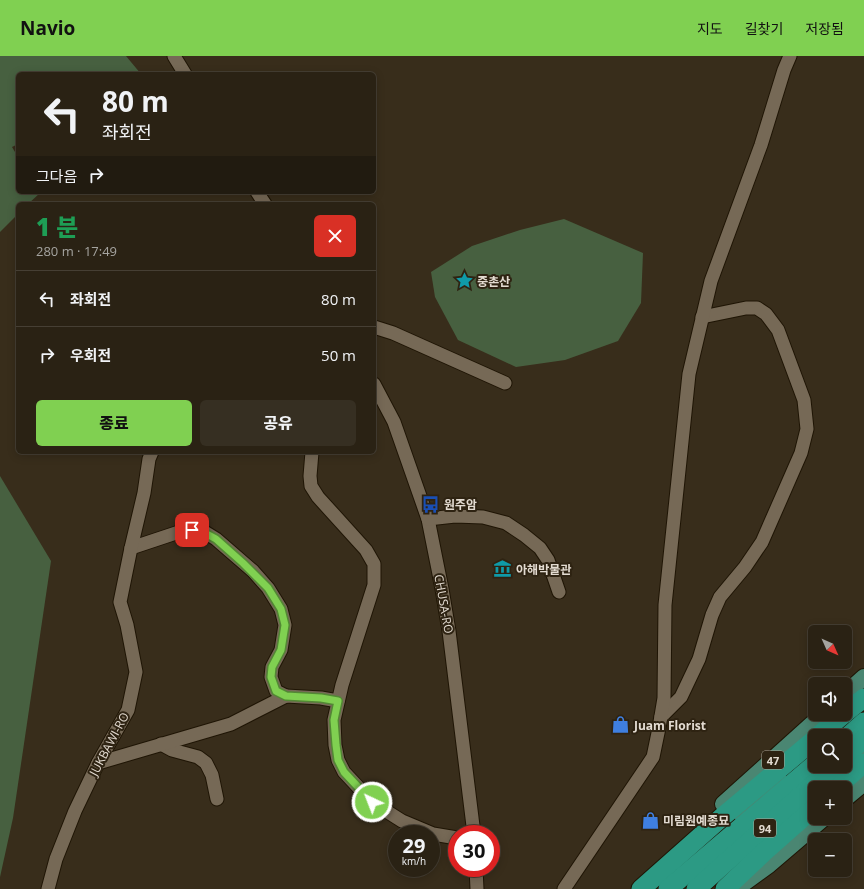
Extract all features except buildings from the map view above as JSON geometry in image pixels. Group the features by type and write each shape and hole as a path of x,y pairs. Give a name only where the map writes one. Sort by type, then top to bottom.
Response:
{"highway":[{"path":"852,706 864,699"},
{"path":"824,729 832,721"},
{"path":"854,744 864,722"},
{"path":"640,889 808,745"},
{"path":"844,781 864,763"},
{"path":"668,889 808,770"},
{"name":"94","path":"696,889 826,773"},
{"path":"725,889 808,813"}],"main road":[{"path":"852,688 864,677"},
{"path":"833,729 864,699"},
{"name":"47","path":"640,889 722,806 829,721"},
{"path":"826,781 854,744"},
{"path":"665,889 808,753"},
{"path":"852,793 864,782"},
{"path":"703,889 760,842 808,799"},
{"path":"736,889 769,865 816,825"}],"street":[{"path":"174,56 184,72"},
{"path":"564,889 653,757 664,698 665,605 689,374 711,281 761,145 784,70 790,56"},
{"path":"661,717 681,696 699,659 712,615 720,597 745,567 762,542 801,453 807,429 804,400 778,330 766,314 757,308 746,308 702,317"},
{"path":"376,328 393,333 505,383"},
{"name":"CHUSA-RO","path":"376,388 394,422 428,519 449,631 473,825"},
{"name":"JUKBAWI-RO","path":"48,889 56,859 75,811 98,763 128,710 136,672 127,625 120,602 130,548 144,492 151,454"},
{"path":"312,454 310,476 311,486 318,497 366,550 374,564 374,585 342,684 334,720 338,760 344,772 372,802 402,821 433,834 448,836"},
{"path":"428,519 455,516 483,517 506,523 540,548 548,560 559,592"},
{"path":"130,548 179,532 192,530 203,532 216,539 252,571 268,588 281,609 285,625 281,650 272,667 271,677 276,691 286,696 321,698 338,701"},
{"path":"98,763 231,724 286,696"},
{"path":"161,744 172,750 198,757 206,763 212,775 217,799"},
{"path":"476,877 477,889"}],"green space":[{"path":"0,56 126,56 139,72 16,72 16,145 12,147 16,154 16,194 39,194 30,202 16,202 16,216 0,232"},
{"path":"564,219 643,253 641,303 618,341 565,360 516,367 458,340 435,297 431,272 472,246 520,230"},
{"path":"0,476 51,561 13,818 0,877"}],"place":[{"name":"중촌산","path":"464,281"},
{"name":"원주암","path":"431,504"},
{"name":"아해박물관","path":"503,569"},
{"name":"Juam Florist","path":"621,725"},
{"name":"미림원예종묘","path":"650,820"}],"route":[{"path":"192,530 203,532 216,539 252,571 268,588 281,609 285,625 281,650 272,667 271,677 276,691 286,696 321,698 338,701 334,720 338,760 344,772 372,802"}]}
